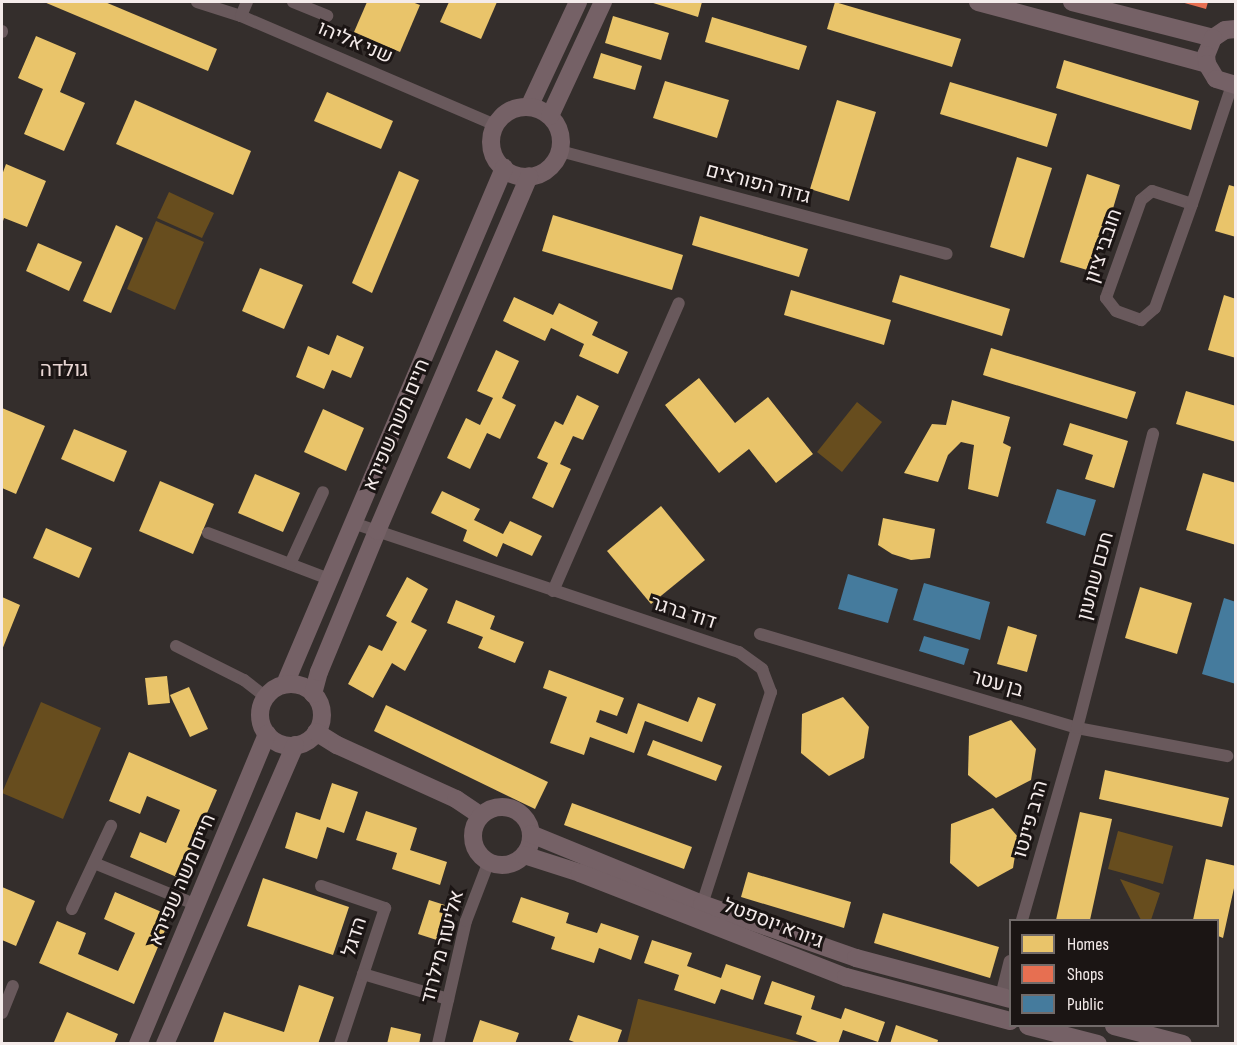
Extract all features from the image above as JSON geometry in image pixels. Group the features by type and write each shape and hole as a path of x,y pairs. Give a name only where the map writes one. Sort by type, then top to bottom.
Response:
{"street":[{"name":"שני אליהו","path":"197,2 241,16 495,125"},
{"path":"241,16 246,2"},
{"path":"293,2 327,16"},
{"path":"529,107 578,2"},
{"path":"550,116 603,2"},
{"path":"978,2 1207,64"},
{"path":"1072,2 1213,38"},
{"path":"1234,85 1216,79 1207,64 1208,46 1213,38 1225,30 1236,29"},
{"name":"חובבי ציון","path":"1192,204 1152,191 1141,200 1106,298 1116,311 1141,320 1155,308 1192,204 1234,85"},
{"path":"529,107 550,116 560,132 560,151 548,169 529,176 516,175 497,161 491,143 495,125 509,111 529,107"},
{"name":"גדוד הפורצים","path":"560,151 947,254"},
{"name":"חיים משה שפירא","path":"285,684 504,168"},
{"name":"חיים משה שפירא","path":"313,694 319,672 376,531 529,176"},
{"path":"553,591 679,303"},
{"name":"חכם שמעון","path":"1077,728 1153,434"},
{"path":"290,564 323,492"},
{"name":"דוד ברגר","path":"353,523 739,652 762,669 771,692 702,903"},
{"path":"208,534 330,579"},
{"name":"בן עטר","path":"760,634 1077,728 1227,756"},
{"path":"176,646 244,680 266,697"},
{"path":"285,684 300,685 313,694 321,708 321,717 316,732 310,738 295,745 280,743 267,734 261,720 266,697 285,684"},
{"name":"הרב פינטו","path":"1023,919 1077,728"},
{"path":"316,732 337,745 456,799 481,816"},
{"name":"חיים משה שפירא","path":"138,1044 198,905 267,734"},
{"path":"165,1044 275,785 295,745"},
{"path":"498,808 516,811 524,817 531,834 524,855 504,865 489,861 482,856 474,841 474,832 481,816 498,808"},
{"path":"72,909 111,826"},
{"name":"גיורא יוספטל","path":"531,834 702,903 856,958 1006,997"},
{"name":"גיורא יוספטל","path":"524,855 580,873 846,977 1009,1020"},
{"name":"אליעזר מילרוד","path":"438,1044 466,921 489,861"},
{"path":"94,863 198,905"},
{"name":"הדגל","path":"321,886 385,908 340,1044"},
{"name":"הדגל","path":"363,974 448,999"},
{"path":"1006,997 1009,975"},
{"path":"2,1013 13,986"},
{"path":"1032,1027 1098,1044"},
{"path":"1118,1027 1183,1044"}],"shaded area":[{"path":"169,192 214,213 202,238 157,218"},
{"path":"156,221 204,242 175,310 127,289"},
{"path":"857,402 882,422 842,472 817,452"},
{"path":"41,702 101,728 63,819 2,793"},
{"path":"1118,831 1173,846 1163,884 1108,869"},
{"path":"1120,879 1160,893 1151,919 1140,919"},
{"path":"639,999 803,1043 627,1043"}],"building: Homes":[{"path":"44,2 105,2 217,49 208,71"},
{"path":"367,2 412,2 420,5 400,52 354,32"},
{"path":"449,2 497,2 481,39 440,22"},
{"path":"650,2 702,2 698,17"},
{"path":"835,2 961,39 952,67 827,29"},
{"path":"613,16 669,33 661,60 605,43"},
{"path":"712,17 807,46 799,70 705,42"},
{"path":"36,36 76,53 60,92 85,103 64,151 24,134 43,89 18,78"},
{"path":"601,53 642,66 635,90 593,78"},
{"path":"1064,60 1199,101 1191,130 1056,88"},
{"path":"665,81 729,100 717,138 653,118"},
{"path":"950,82 1057,114 1047,147 940,114"},
{"path":"327,92 393,121 381,149 314,121"},
{"path":"135,100 251,151 233,195 116,144"},
{"path":"837,100 876,112 849,201 810,189"},
{"path":"1017,157 1052,168 1024,258 990,247"},
{"path":"6,164 46,181 27,227 4,218 2,224 2,175"},
{"path":"399,171 419,180 372,293 352,283"},
{"path":"1087,174 1120,185 1094,272 1060,262"},
{"path":"1229,185 1236,187 1236,237 1215,231"},
{"path":"553,215 683,255 672,290 542,251"},
{"path":"700,216 808,249 799,277 692,245"},
{"path":"116,225 143,238 111,313 83,301"},
{"path":"38,243 82,262 69,291 26,271"},
{"path":"260,268 303,285 284,329 242,311"},
{"path":"900,275 1010,309 1002,336 892,302"},
{"path":"791,290 891,320 884,345 784,315"},
{"path":"1224,295 1236,299 1236,358 1208,350"},
{"path":"514,297 553,315 559,303 598,322 592,335 628,352 618,374 579,356 584,344 551,328 545,341 503,321"},
{"path":"337,335 364,347 351,378 332,370 324,389 296,377 308,346 329,355"},
{"path":"991,348 1136,392 1127,419 983,375"},
{"path":"496,350 519,361 502,398 516,405 500,439 487,433 470,469 447,458 466,418 480,425 493,398 477,391"},
{"path":"699,378 735,423 768,397 813,454 776,483 749,449 719,473 665,405"},
{"path":"1186,391 1236,406 1236,442 1176,424"},
{"path":"577,395 599,406 583,440 573,436 560,464 571,469 553,508 532,498 548,463 537,458 555,421 563,425"},
{"path":"952,400 1010,417 1003,443 1011,447 998,497 968,489 974,445 961,442 948,455 938,482 904,473 932,424 946,425"},
{"path":"2,408 45,426 16,494 2,488"},
{"path":"323,409 364,428 346,471 304,452"},
{"path":"1070,423 1128,441 1114,488 1085,479 1093,455 1063,445"},
{"path":"74,429 127,451 114,482 61,459"},
{"path":"1203,473 1236,483 1236,545 1186,530"},
{"path":"255,474 300,493 283,532 238,513"},
{"path":"160,481 214,504 193,554 139,531"},
{"path":"442,491 480,509 474,520 503,534 510,521 542,536 532,556 503,543 497,557 463,541 467,530 431,513"},
{"path":"661,506 705,560 651,604 607,551"},
{"path":"883,518 935,529 930,558 911,560 892,554 878,545"},
{"path":"46,528 92,548 79,578 33,558"},
{"path":"407,577 428,589 411,622 427,630 405,671 392,663 373,698 348,684 369,645 382,651 397,622 386,616"},
{"path":"1140,587 1192,603 1177,654 1125,638"},
{"path":"2,597 20,605 2,650"},
{"path":"456,600 495,616 490,629 524,642 515,663 478,648 483,637 447,623"},
{"path":"1008,626 1037,635 1027,672 997,664"},
{"path":"549,670 624,698 617,716 600,710 596,722 627,734 638,703 688,722 698,697 716,704 702,742 645,721 634,753 590,737 584,755 550,743 567,697 543,688"},
{"path":"167,676 170,703 148,705 145,678"},
{"path":"189,687 208,729 190,737 170,695"},
{"path":"843,697 869,727 864,758 829,776 801,753 802,714"},
{"path":"386,705 548,782 535,809 374,731"},
{"path":"1011,720 1036,749 1031,780 996,798 968,775 969,736"},
{"path":"653,740 722,766 716,781 647,755"},
{"path":"129,752 217,790 179,878 130,857 140,832 166,843 180,810 147,796 140,814 109,801"},
{"path":"1105,770 1229,798 1222,827 1099,799"},
{"path":"332,783 358,792 344,833 327,827 317,859 285,848 296,812 320,820"},
{"path":"572,803 692,847 684,869 564,825"},
{"path":"993,808 1018,837 1013,868 978,887 950,863 951,824"},
{"path":"366,811 417,828 410,850 447,862 440,885 392,869 397,853 356,840"},
{"path":"1080,812 1112,819 1090,919 1056,919"},
{"path":"1206,859 1236,866 1236,879 1223,938 1219,936 1219,919 1193,919"},
{"path":"748,872 851,902 844,928 741,897"},
{"path":"263,878 349,907 333,955 247,926"},
{"path":"2,887 35,901 16,946 2,940"},
{"path":"115,892 171,916 134,1004 39,963 57,921 86,933 78,954 118,971 135,933 104,919"},
{"path":"521,897 569,913 566,923 597,933 601,923 639,936 631,960 599,948 594,963 551,949 555,937 512,922"},
{"path":"429,900 451,907 440,941 418,934"},
{"path":"883,913 999,947 990,978 874,943"},
{"path":"652,940 692,953 687,966 721,978 726,964 761,976 753,1000 721,989 715,1004 674,990 679,975 644,963"},
{"path":"772,981 815,996 811,1009 841,1019 845,1008 885,1022 878,1042 843,1030 838,1044 823,1044 796,1034 802,1016 764,1004"},
{"path":"299,985 334,997 318,1044 213,1044 224,1012 284,1032"},
{"path":"67,1012 118,1034 114,1044 54,1042"},
{"path":"578,1015 622,1030 617,1044 579,1044 569,1040"},
{"path":"480,1020 519,1033 515,1044 472,1044"},
{"path":"896,1025 938,1040 937,1044 890,1044"},
{"path":"391,1027 421,1034 419,1044 387,1044"}],"building: Shops":[{"path":"1181,2 1208,2 1206,9"}],"building: Public":[{"path":"1057,489 1096,500 1085,536 1046,523"},
{"path":"848,574 898,589 888,623 838,609"},
{"path":"924,583 990,602 980,640 913,620"},
{"path":"1224,598 1236,602 1236,684 1202,674"},
{"path":"924,636 969,649 964,665 919,651"}],"district":[{"name":"גולדה","path":"64,370"}]}
